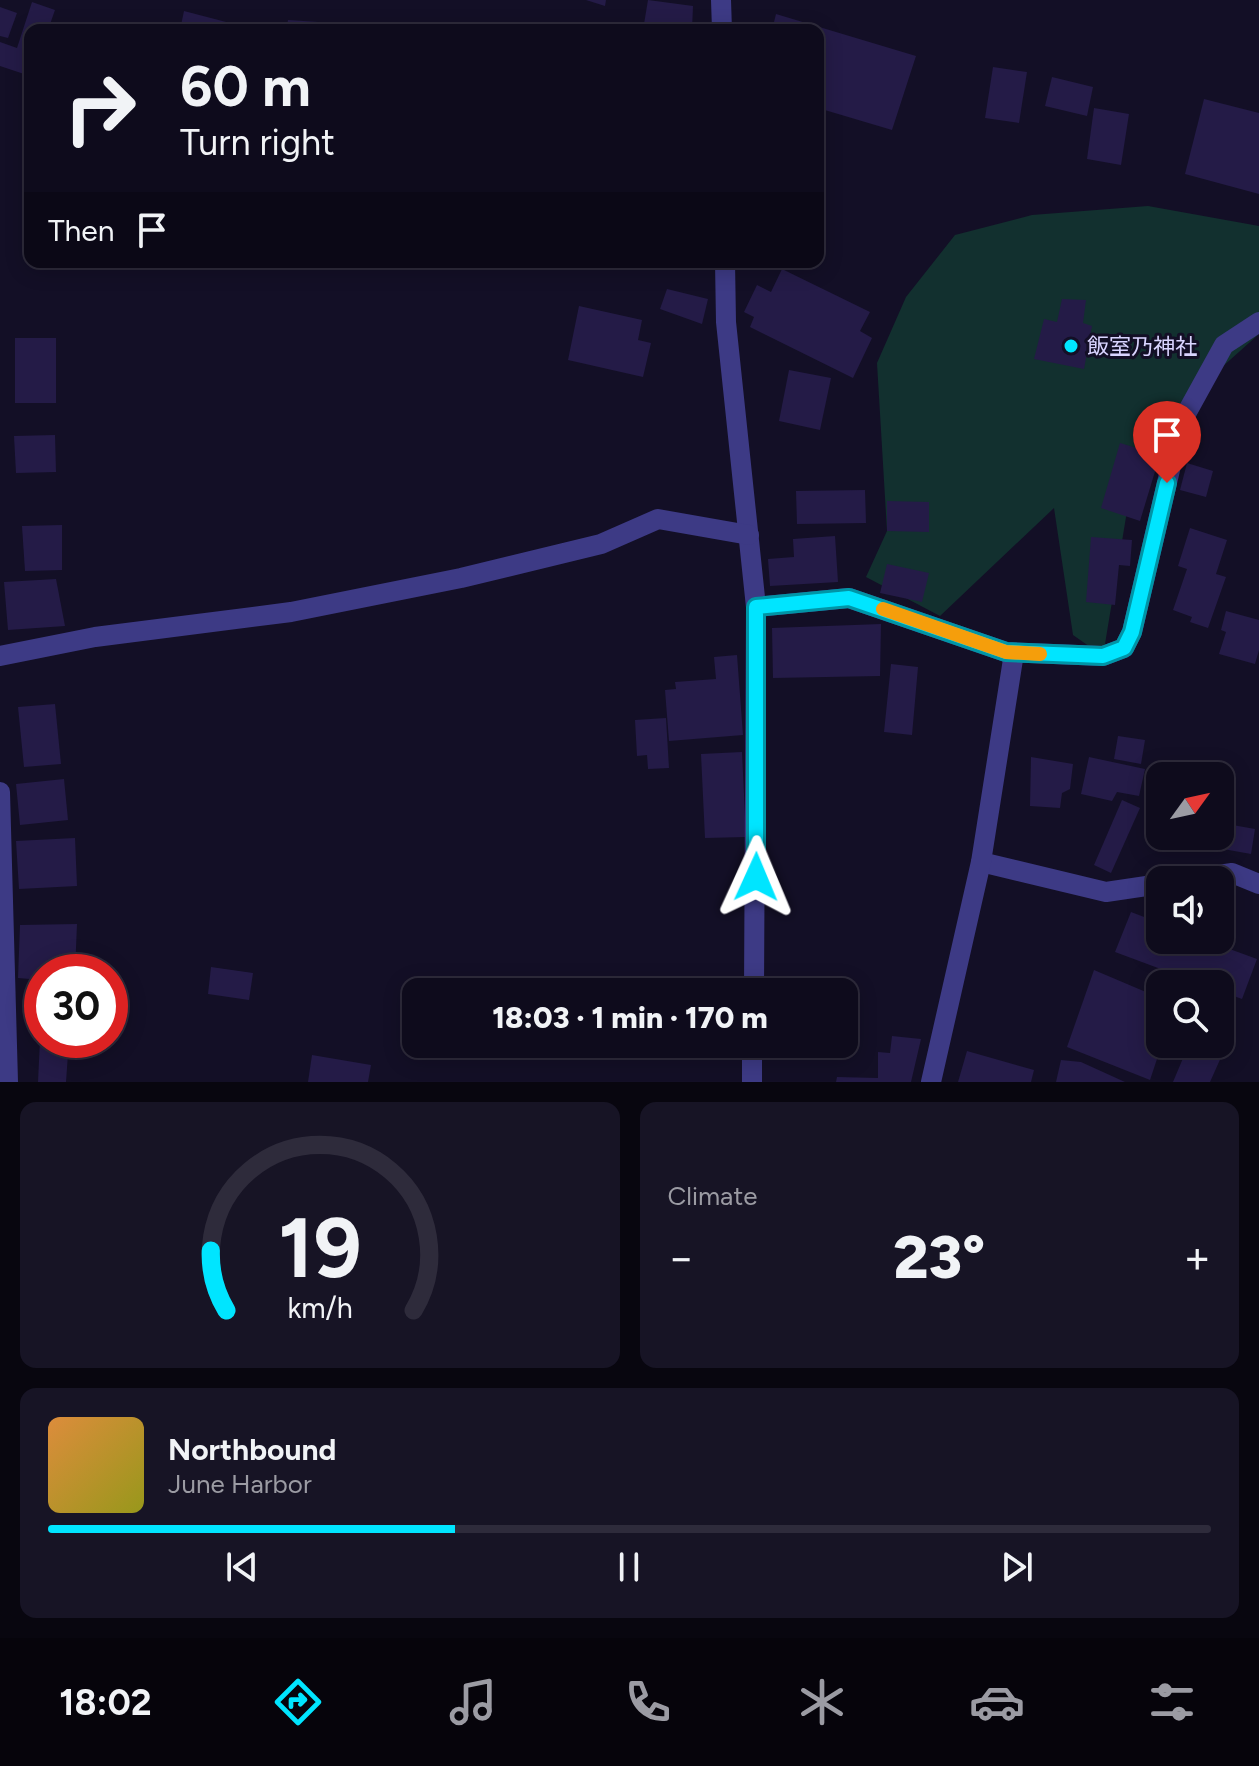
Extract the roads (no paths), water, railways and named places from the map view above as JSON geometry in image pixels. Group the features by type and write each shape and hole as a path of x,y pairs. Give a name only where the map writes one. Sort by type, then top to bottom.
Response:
{"street":[{"path":"721,0 722,24"},
{"path":"725,268 726,322 756,607 754,978"},
{"path":"756,607 849,598 1014,653 1103,656 1124,648 1132,632 1181,423 1224,345 1259,322"},
{"path":"0,656 95,637 291,612 461,578 601,544 658,519 749,535"},
{"path":"931,1082 981,862 1014,653"},
{"path":"0,792 8,1082"},
{"path":"981,862 1106,892 1146,886"},
{"path":"1234,874 1259,884"},
{"path":"752,1058 752,1082"}],"place":[{"name":"飯室乃神社","path":"1071,346"}]}
